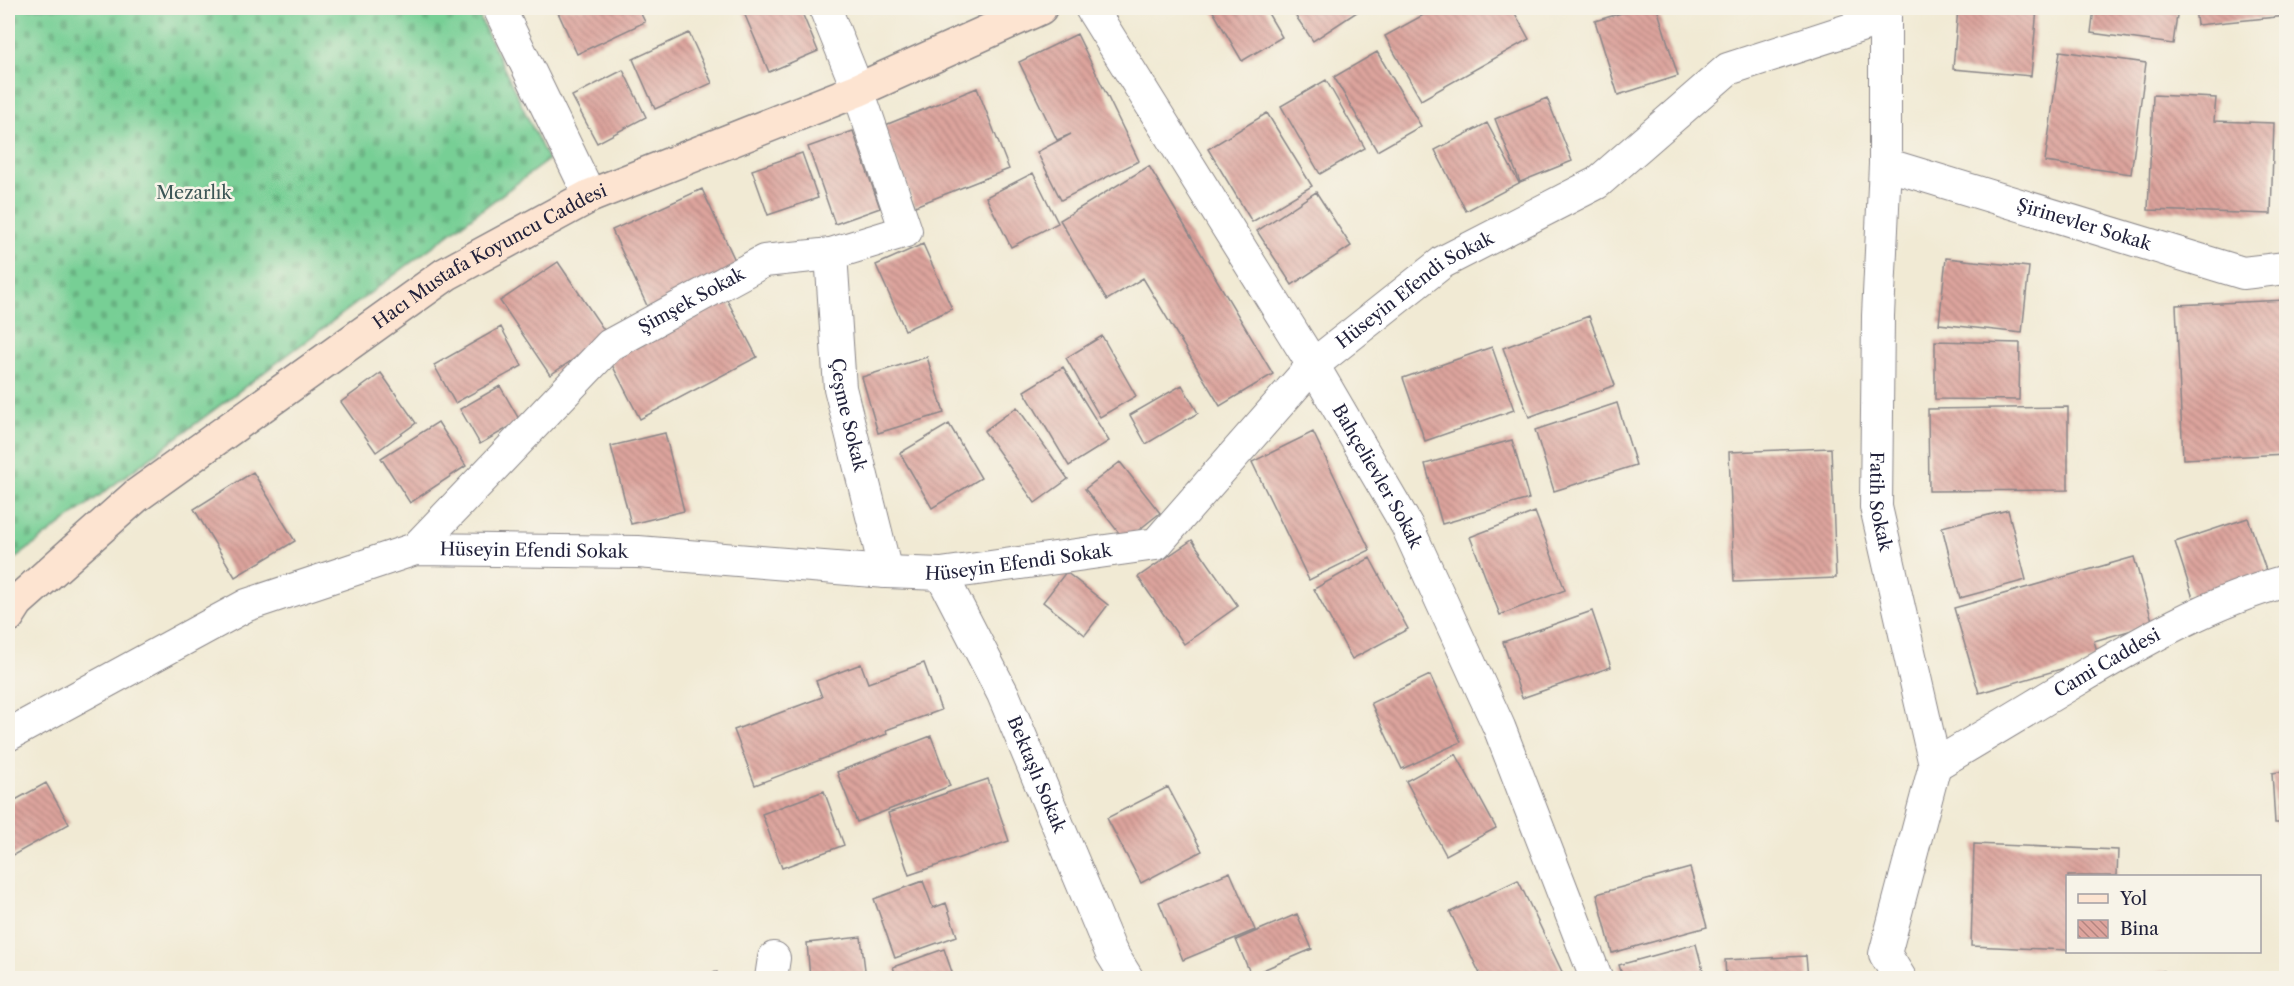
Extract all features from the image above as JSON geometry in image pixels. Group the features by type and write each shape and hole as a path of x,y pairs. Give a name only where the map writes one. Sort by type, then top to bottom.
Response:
{"street":[{"path":"499,8 590,196"},
{"path":"825,8 858,90"},
{"name":"Hacı Mustafa Koyuncu Caddesi","path":"8,616 17,602 136,496 446,274 590,196 858,90 1040,8"},
{"name":"Bahçelievler Sokak","path":"1091,8 1313,365 1407,526 1499,727 1596,978"},
{"name":"Hüseyin Efendi Sokak","path":"8,735 247,605 415,549 638,552 886,572 941,574 1156,544 1313,365 1443,261 1597,183 1728,69 1886,13"},
{"name":"Fatih Sokak","path":"1886,13 1885,164 1878,316 1876,507 1935,765 1886,954 1900,978"},
{"name":"Şimşek Sokak","path":"415,549 610,345 764,261 831,254 906,231 858,90"},
{"name":"Şirinevler Sokak","path":"1885,164 2243,273 2286,268"},
{"name":"Çeşme Sokak","path":"831,254 840,388 886,572"},
{"name":"Bektaşlı Sokak","path":"941,574 1003,694 1111,952 1127,978"},
{"name":"Cami Caddesi","path":"1935,765 2160,631 2201,610 2286,581"}],"green space":[{"name":"Mezarlık","path":"8,8 475,8 548,160 8,564"}],"building":[{"path":"556,8 638,8 645,22 577,54"},
{"path":"742,8 800,8 818,51 769,72"},
{"path":"1211,8 1265,8 1282,37 1242,61"},
{"path":"1290,8 1363,8 1313,41"},
{"path":"1436,8 1512,8 1529,39 1421,100 1385,36"},
{"path":"1638,8 1657,8 1678,76 1618,95 1595,21"},
{"path":"1958,8 2037,8 2031,76 1953,69"},
{"path":"2094,8 2178,8 2173,44 2091,33"},
{"path":"2195,8 2286,8 2286,16 2197,25"},
{"path":"689,33 712,83 655,109 633,59"},
{"path":"1077,34 1139,161 1061,200 1037,152 1071,134 1057,140 1019,62"},
{"path":"2060,51 2146,63 2131,174 2045,162"},
{"path":"1377,52 1421,126 1377,151 1334,77"},
{"path":"623,70 646,117 597,143 572,96"},
{"path":"1326,80 1365,148 1320,174 1281,106"},
{"path":"977,88 1009,169 915,206 883,126"},
{"path":"2153,95 2216,98 2214,121 2274,123 2271,214 2148,210"},
{"path":"1547,98 1572,161 1520,182 1495,119"},
{"path":"1267,113 1312,186 1252,222 1208,149"},
{"path":"1487,123 1519,183 1466,211 1435,150"},
{"path":"853,131 880,208 835,224 808,147"},
{"path":"802,153 818,198 768,215 752,170"},
{"path":"1149,166 1273,374 1220,406 1143,278 1107,300 1060,220"},
{"path":"1033,173 1058,223 1011,247 986,197"},
{"path":"702,189 739,269 649,310 612,230"},
{"path":"1316,192 1351,246 1292,285 1257,231"},
{"path":"923,244 952,309 905,330 876,265"},
{"path":"1946,258 2029,267 2022,333 1939,324"},
{"path":"558,262 608,336 550,375 500,301"},
{"path":"725,296 757,357 640,419 608,357"},
{"path":"2286,300 2286,454 2183,459 2176,305"},
{"path":"1589,316 1615,385 1529,417 1503,348"},
{"path":"501,327 522,366 455,403 434,365"},
{"path":"1102,336 1136,396 1100,417 1066,358"},
{"path":"1935,341 2020,343 2019,400 1935,399"},
{"path":"1492,347 1514,410 1425,441 1403,378"},
{"path":"927,357 944,413 878,433 862,377"},
{"path":"1063,367 1109,441 1069,466 1024,391"},
{"path":"381,373 416,423 376,452 341,402"},
{"path":"1182,385 1198,413 1146,444 1130,415"},
{"path":"500,386 520,421 480,444 460,409"},
{"path":"1617,403 1636,465 1554,491 1535,430"},
{"path":"1017,407 1068,479 1035,503 984,431"},
{"path":"2068,407 2068,490 1929,491 1928,409"},
{"path":"438,422 466,466 410,503 381,458"},
{"path":"949,424 981,478 932,508 900,453"},
{"path":"1313,432 1370,550 1309,580 1252,462"},
{"path":"665,433 684,511 631,524 611,446"},
{"path":"1512,440 1529,499 1442,524 1425,464"},
{"path":"1831,448 1836,578 1734,582 1729,452"},
{"path":"1120,462 1160,513 1125,541 1085,489"},
{"path":"253,472 295,541 235,577 194,509"},
{"path":"2008,510 2026,580 1960,598 1942,527"},
{"path":"1535,512 1565,590 1500,615 1470,537"},
{"path":"2248,518 2267,573 2193,598 2175,542"},
{"path":"1192,540 1238,606 1184,644 1138,577"},
{"path":"2134,557 2153,624 2094,641 2099,658 1979,693 1954,608"},
{"path":"1370,558 1408,629 1352,659 1314,589"},
{"path":"1066,572 1108,605 1085,635 1043,602"},
{"path":"1592,611 1611,667 1522,698 1503,642"},
{"path":"924,663 941,710 886,730 887,734 755,785 734,730 822,697 816,681 861,664 868,683"},
{"path":"1430,675 1461,742 1402,769 1371,703"},
{"path":"931,736 950,786 857,822 837,772"},
{"path":"1456,754 1496,828 1446,855 1406,781"},
{"path":"2286,771 2286,823 2275,823 2272,773"},
{"path":"988,779 1009,841 909,875 888,813"},
{"path":"46,783 69,824 8,858 8,804"},
{"path":"1168,787 1202,851 1141,883 1107,818"},
{"path":"824,791 844,845 782,868 762,814"},
{"path":"1974,844 2118,850 2117,875 2066,875 2066,950 1971,946"},
{"path":"1690,868 1707,927 1612,953 1597,894"},
{"path":"1230,872 1255,930 1183,960 1159,902"},
{"path":"1518,880 1565,978 1482,978 1450,912"},
{"path":"923,881 933,908 946,903 957,936 895,958 874,899"},
{"path":"1297,914 1312,949 1251,975 1236,940"},
{"path":"861,937 866,978 810,978 807,943"},
{"path":"1696,944 1705,978 1623,978 1619,965"},
{"path":"944,949 954,978 897,978 893,967"},
{"path":"1806,956 1808,978 1726,978 1725,960"},
{"path":"2164,971 2165,978 2134,978 2134,977"},
{"path":"717,972 718,978 686,978 686,977"}]}
